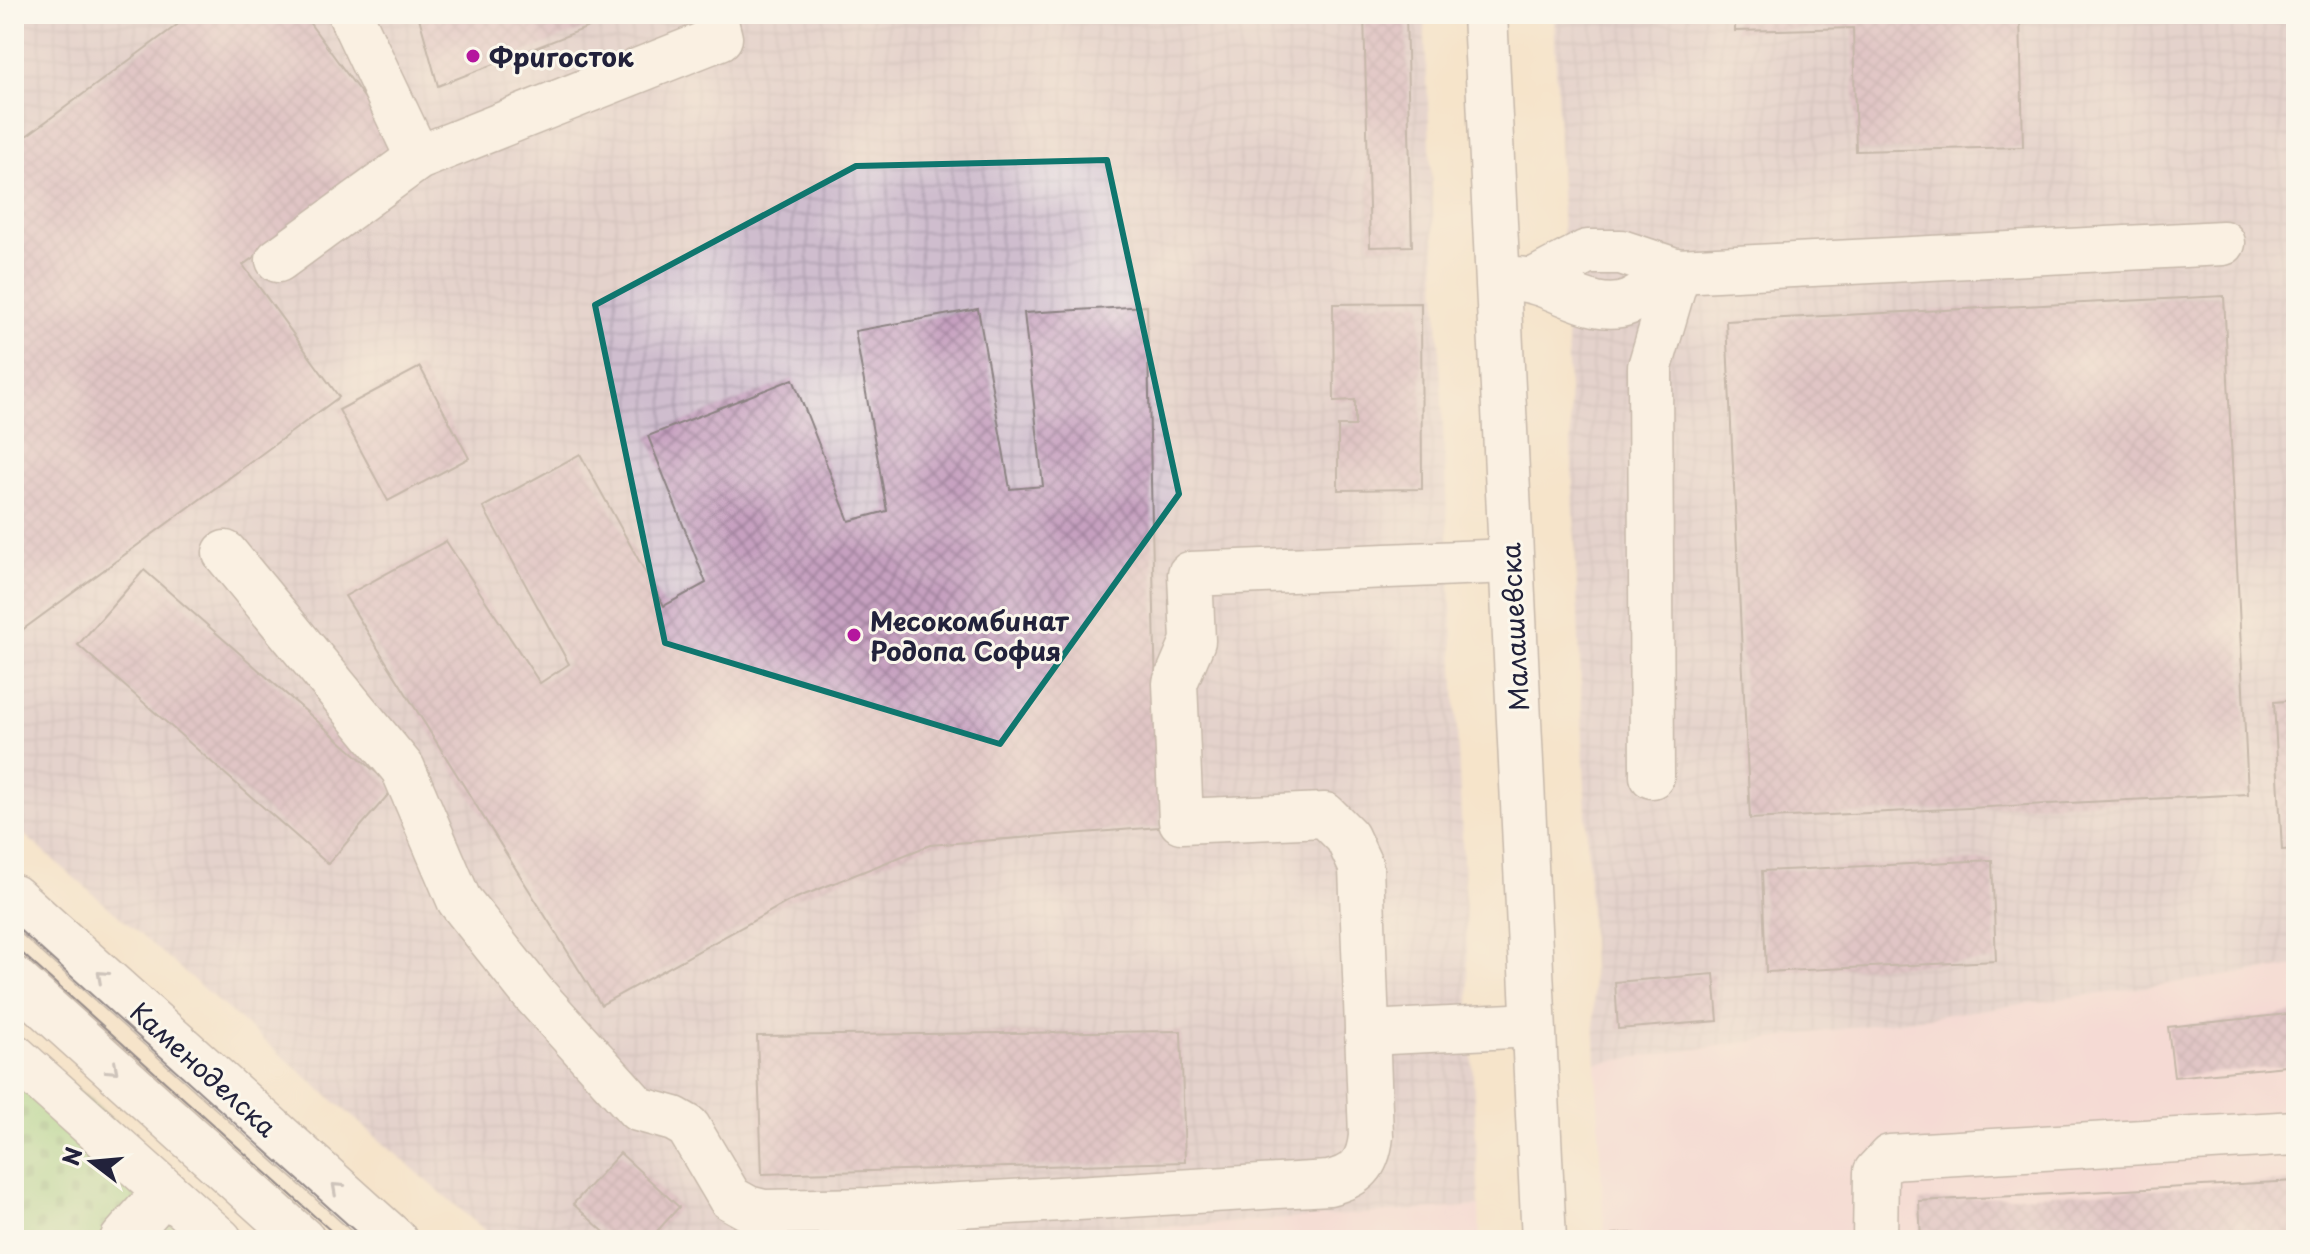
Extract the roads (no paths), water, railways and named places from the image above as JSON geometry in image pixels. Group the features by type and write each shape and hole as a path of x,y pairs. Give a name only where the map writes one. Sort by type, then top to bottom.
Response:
{"street":[{"path":"350,14 418,158"},
{"path":"278,260 418,158 720,38 714,14"},
{"name":"Малашевска","path":"1485,14 1517,279 1511,561 1544,1240"},
{"path":"1517,279 1587,304 1627,304 1678,271 2223,243"},
{"path":"1652,776 1650,367 1678,271"},
{"path":"225,553 403,769 459,900 533,993 638,1109 674,1119 688,1127 730,1198 764,1212 875,1210 1347,1179 1361,1170 1369,1155 1361,867 1347,837 1325,815 1181,821 1175,683 1193,641 1190,574 1511,561"},
{"name":"Каменоделска","path":"14,897 395,1240"},
{"path":"14,979 303,1240"},
{"path":"1367,1033 1533,1025"},
{"path":"17,1064 220,1240"},
{"path":"1875,1240 1876,1172 1890,1157 2296,1133"},
{"path":"122,1240 165,1191"}],"tram line":[{"path":"14,925 365,1240"},
{"path":"14,946 341,1240"}],"place":[{"name":"Фригосток","path":"473,56"},
{"name":"Месокомбинат Родопа София","path":"854,635"}]}
